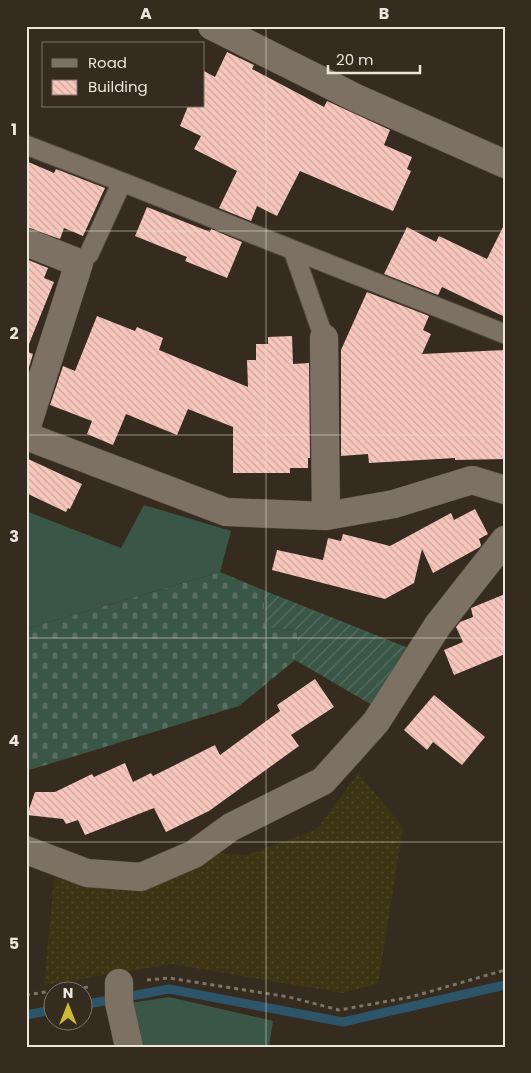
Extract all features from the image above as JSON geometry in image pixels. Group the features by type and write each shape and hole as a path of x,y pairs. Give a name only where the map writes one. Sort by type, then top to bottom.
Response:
{"street":[{"path":"212,26 356,98 505,164"},
{"path":"26,242 79,263 26,428"},
{"path":"324,338 326,516"},
{"path":"26,436 226,512 326,516 394,504 472,480 505,490"},
{"path":"26,850 87,873 141,877 194,854 230,827 323,781 376,722 438,625 505,540"},
{"path":"118,992 129,1047"}],"lane":[{"path":"26,145 505,334"},
{"path":"79,263 89,254 122,182"},
{"path":"292,250 324,338"}],"path":[{"path":"92,991 118,992 168,978 289,998 339,1010 410,998 505,970"},
{"path":"26,995 42,993"}],"green space":[{"path":"144,505 231,531 220,572 26,629 26,511 121,548"},
{"path":"220,572 263,590 266,628 298,630 295,660 239,706 26,771 26,629"},
{"path":"263,590 411,649 372,705 295,660 298,630 266,628"},
{"path":"169,997 273,1021 269,1047 141,1047 130,1003"}],"sand":[{"path":"358,773 403,827 378,984 342,993 172,964 74,980 44,980 54,878 152,888 210,852 247,855 317,829"}],"building":[{"path":"227,52 254,65 252,69 324,107 327,101 390,130 384,145 412,157 407,169 411,171 393,211 300,171 277,216 257,206 251,221 219,208 237,171 194,149 201,136 180,126 187,108 205,108 205,72 215,77"},
{"path":"26,161 54,173 56,169 105,188 83,236 64,228 60,239 26,227"},
{"path":"147,207 210,232 211,229 242,242 227,278 185,261 187,257 135,236"},
{"path":"505,223 505,317 442,287 438,295 384,274 407,227 436,242 439,236 487,259"},
{"path":"26,259 48,268 44,278 54,282 27,349"},
{"path":"367,292 429,316 423,330 431,334 422,354 505,350 505,459 455,460 455,458 369,463 368,454 341,456 341,350"},
{"path":"97,316 135,331 137,327 163,338 159,350 248,387 247,360 256,360 256,344 268,344 268,337 292,336 293,364 309,363 310,458 308,458 308,468 290,468 290,473 233,473 233,427 188,409 177,435 126,414 113,445 87,434 92,421 50,405 63,366 75,371"},
{"path":"26,351 33,354 26,377"},
{"path":"26,458 82,484 70,509 68,508 66,512 26,493"},
{"path":"475,509 488,534 479,539 480,547 433,573 422,549 414,583 385,599 272,570 277,550 323,560 328,538 341,541 343,534 390,546 451,513 454,520"},
{"path":"505,594 505,654 454,675 444,650 463,642 456,627 460,622 473,617 471,608"},
{"path":"315,679 334,707 291,735 299,746 209,811 166,832 154,808 85,835 78,820 66,824 63,819 27,815 35,792 55,792 92,774 94,777 125,763 133,782 151,773 153,776 215,745 220,755 280,711 277,705"},
{"path":"434,695 485,737 462,765 433,742 427,750 404,730"}],"waterway":[{"path":"92,1003 169,989 343,1022 505,985"},
{"path":"26,1015 42,1012"}]}
